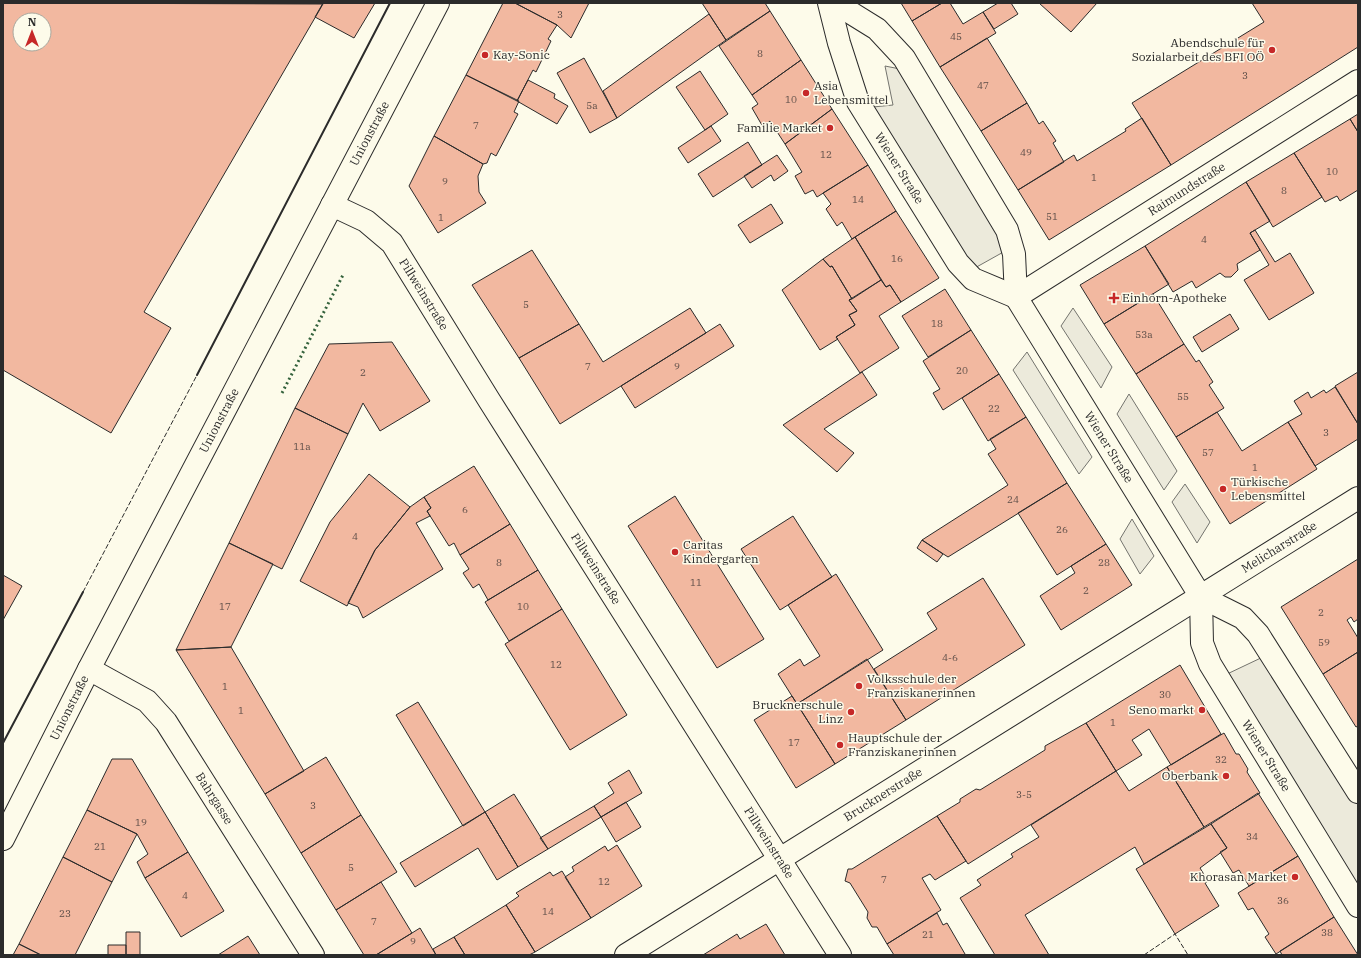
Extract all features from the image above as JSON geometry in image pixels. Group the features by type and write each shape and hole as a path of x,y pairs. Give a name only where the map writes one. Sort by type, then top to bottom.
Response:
{"main road":[{"name":"Unionstraße","path":"3,839 89,669 438,3"},
{"name":"Wiener Straße","path":"829,3 839,43 858,102 958,263 973,279 1016,297"},
{"name":"Wiener Straße","path":"836,3 877,30 904,58 1007,230 1014,254 1016,297 1201,597 1202,643 1210,664 1358,906"},
{"name":"Raimundstraße","path":"1016,297 1358,81"},
{"name":"Pillweinstraße","path":"332,205 366,221 392,243 493,406 840,955"},
{"name":"Melicharstraße","path":"1201,597 1358,498"},
{"name":"Brucknerstraße","path":"626,955 779,858 1201,597"},
{"path":"1201,597 1243,618 1258,634 1358,792"},
{"name":"Bahrgasse","path":"89,669 147,701 166,722 313,955"}],"shaded area":[{"path":"885,66 900,69 1007,250 973,269 873,107 893,105"},
{"path":"1073,308 1112,367 1101,388 1061,326"},
{"path":"1027,352 1092,457 1079,474 1013,370"},
{"path":"1129,394 1177,471 1164,490 1117,414"},
{"path":"1185,484 1210,522 1197,543 1172,502"},
{"path":"1132,519 1154,556 1140,574 1120,539"},
{"path":"1265,656 1358,803 1358,885 1225,675"}],"building":[{"path":"3,3 323,4 144,312 171,328 111,433 3,370"},
{"path":"323,3 375,3 354,38 315,17"},
{"path":"503,3 515,3 557,25 548,39 551,41 536,72 533,70 517,101 466,75"},
{"path":"515,3 589,3 571,38 557,25"},
{"path":"702,3 765,3 770,11 726,40"},
{"path":"901,3 942,3 912,21"},
{"path":"942,3 950,3 963,24 983,12 996,33 940,67 912,21"},
{"path":"998,3 1011,3 1018,14 994,29 983,12"},
{"path":"1039,3 1097,3 1071,32"},
{"path":"1252,3 1358,3 1358,47 1171,165 1132,103 1264,22"},
{"path":"770,11 801,60 752,95 719,46"},
{"path":"709,14 726,40 617,118 603,91"},
{"path":"987,38 1027,103 981,131 940,67"},
{"path":"584,58 617,118 590,133 557,73"},
{"path":"801,60 832,109 785,144 770,121 763,127 752,108 758,104 752,95"},
{"path":"700,71 728,114 705,130 676,87"},
{"path":"466,75 519,101 514,112 518,114 496,156 491,153 487,163 483,164 434,136"},
{"path":"528,80 555,94 554,98 568,106 557,124 517,101"},
{"path":"1027,103 1039,124 1043,121 1056,141 1053,143 1064,162 1018,190 981,131"},
{"path":"832,109 868,165 817,197 813,190 805,194 795,176 802,172 785,144"},
{"path":"1358,114 1358,132 1350,119"},
{"path":"1142,118 1171,165 1049,240 1018,190 1074,155 1077,161 1126,131 1125,129"},
{"path":"1350,119 1358,132 1358,190 1340,201 1337,196 1325,202 1294,153"},
{"path":"711,126 721,141 688,163 678,148"},
{"path":"434,136 483,164 478,176 479,192 486,203 438,233 409,186"},
{"path":"748,142 762,165 713,197 698,174"},
{"path":"1294,153 1322,197 1273,227 1246,182"},
{"path":"777,155 788,171 774,181 771,175 752,188 744,176"},
{"path":"868,165 896,211 852,239 842,222 837,226 826,209 831,204 823,193"},
{"path":"1246,182 1270,221 1250,233 1260,250 1237,264 1238,270 1231,277 1225,277 1220,273 1196,288 1192,281 1173,292 1145,246"},
{"path":"771,204 783,223 750,243 738,225"},
{"path":"896,211 939,278 901,302 890,285 886,287 855,237"},
{"path":"1255,230 1275,262 1290,253 1314,293 1269,320 1244,280 1269,265 1250,233"},
{"path":"855,237 881,280 852,299 832,266 830,267 823,259"},
{"path":"1145,246 1169,284 1104,324 1080,285"},
{"path":"532,250 579,324 519,358 472,285"},
{"path":"823,259 830,267 832,266 852,299 849,300 857,311 849,315 855,325 836,337 838,339 820,350 782,290"},
{"path":"881,280 886,287 890,285 901,302 879,316 899,348 860,373 836,337 855,325 849,315 857,311 849,300"},
{"path":"945,289 971,330 928,357 902,316"},
{"path":"1153,294 1184,344 1136,374 1104,324"},
{"path":"690,308 706,333 560,424 519,358 579,324 603,362"},
{"path":"1230,314 1239,329 1202,352 1193,337"},
{"path":"720,324 734,346 635,408 621,386"},
{"path":"971,330 999,374 943,410 933,393 940,389 923,361"},
{"path":"392,342 430,401 380,431 363,403 348,434 295,408 329,344"},
{"path":"1184,344 1196,362 1199,360 1213,382 1209,385 1224,408 1176,437 1136,374"},
{"path":"862,372 877,395 824,429 854,453 837,472 783,425"},
{"path":"1358,372 1358,424 1335,386"},
{"path":"999,374 1026,417 988,441 962,398"},
{"path":"1335,387 1358,424 1358,439 1315,466 1288,422 1302,414 1294,401 1308,392 1311,398 1324,390 1326,393"},
{"path":"295,408 348,434 282,569 229,543"},
{"path":"1217,412 1242,451 1288,422 1317,469 1230,524 1176,437"},
{"path":"1026,417 1067,483 948,557 922,540 1008,485 988,454 996,449 990,439"},
{"path":"474,466 510,524 460,555 454,543 449,546 427,511 431,508 424,497"},
{"path":"369,474 410,507 375,550 347,606 300,581 330,522"},
{"path":"1067,483 1106,544 1057,575 1018,513"},
{"path":"675,496 764,639 717,668 628,526"},
{"path":"424,497 431,508 427,511 430,516 416,523 443,569 363,618 358,607 348,603 375,550 410,507"},
{"path":"793,516 832,577 780,610 741,549"},
{"path":"510,524 538,570 488,600 479,584 473,588 463,573 469,569 460,555"},
{"path":"922,540 943,554 937,562 917,548"},
{"path":"229,543 273,564 231,647 176,650"},
{"path":"1106,544 1132,585 1061,630 1040,596 1075,573 1071,566"},
{"path":"1358,559 1358,619 1354,622 1351,617 1347,620 1358,638 1358,652 1323,674 1281,607"},
{"path":"538,570 562,609 509,641 485,602"},
{"path":"836,574 883,650 797,704 778,674 800,659 804,666 820,656 788,605"},
{"path":"3,575 22,586 3,620"},
{"path":"983,578 1025,645 906,720 874,669 937,629 927,613"},
{"path":"562,609 627,715 570,750 505,644"},
{"path":"231,647 304,771 265,794 176,650"},
{"path":"1358,652 1358,726 1356,727 1323,674"},
{"name":"Brucknerschule Linz","path":"867,659 906,720 835,764 797,704"},
{"path":"1180,665 1221,734 1171,765 1149,729 1132,740 1142,755 1116,771 1086,723"},
{"path":"792,696 835,764 796,788 754,720"},
{"path":"418,702 485,812 463,826 396,715"},
{"path":"1086,723 1116,771 968,864 937,816 960,802 960,799 976,789 980,790 1045,750 1045,746"},
{"path":"1224,733 1236,754 1239,754 1248,769 1247,772 1260,793 1204,827 1167,767"},
{"path":"326,757 361,815 301,853 265,794"},
{"path":"112,759 132,759 188,852 145,878 137,862 148,854 137,834 87,810"},
{"path":"1167,767 1204,827 1144,864 1135,847 1025,915 1049,955 995,955 960,898 981,885 977,880 1013,857 1011,854 1039,837 1031,825 1116,771 1129,791"},
{"path":"629,770 642,793 601,817 594,806 614,793 608,783"},
{"path":"1258,793 1298,856 1249,886 1239,870 1233,873 1220,852 1227,848 1211,824"},
{"path":"514,794 548,849 518,867 485,812"},
{"path":"626,802 641,827 616,842 601,817"},
{"path":"594,806 601,817 548,849 540,838"},
{"path":"87,810 137,834 112,882 63,857"},
{"path":"485,812 518,867 497,880 478,848 415,887 400,863"},
{"path":"361,815 397,872 336,910 301,853"},
{"path":"937,816 966,861 935,880 930,874 922,878 941,910 887,944 877,927 872,927 867,918 868,912 850,883 845,881 848,869 852,869"},
{"path":"1211,824 1227,848 1200,868 1208,881 1205,883 1219,906 1175,934 1136,869"},
{"path":"617,845 642,886 591,918 565,877 574,871 572,867 605,846 608,851"},
{"path":"188,852 224,911 181,937 145,878"},
{"path":"1298,856 1334,917 1276,954 1265,937 1269,934 1253,908 1248,910 1238,893"},
{"path":"63,857 112,882 75,955 41,955 19,944"},
{"path":"562,871 591,918 535,952 506,905 519,896 516,893 550,872 553,876"},
{"path":"381,882 412,933 376,955 364,955 336,910"},
{"path":"506,905 535,952 529,955 465,955 454,937"},
{"path":"937,913 943,925 947,923 965,954 964,955 894,955 887,944"},
{"path":"1334,917 1358,955 1282,955 1280,951"},
{"path":"766,924 785,955 703,955 737,934 740,939"},
{"path":"420,928 436,955 376,955 412,933"},
{"path":"126,932 140,932 140,955 126,955"},
{"path":"248,936 260,955 218,955"},
{"path":"454,937 465,955 436,955 433,949"},
{"path":"19,944 41,955 13,955"},
{"path":"108,945 126,945 126,955 108,955"}],"hedge":[{"path":"282,393 343,275"}],"fence":[{"path":"83,592 197,375"},
{"path":"1144,955 1175,934 1188,955"}],"wall":[{"path":"197,375 390,3"},
{"path":"3,743 83,592"}],"place":[{"name":"Abendschule für Sozialarbeit des BFI OÖ","path":"1272,50"},
{"name":"Kay-Sonic","path":"485,55"},
{"name":"Asia Lebensmittel","path":"806,93"},
{"name":"Familie Market","path":"830,128"},
{"name":"Einhorn-Apotheke","path":"1114,298"},
{"name":"Türkische Lebensmittel","path":"1223,489"},
{"name":"Caritas Kindergarten","path":"675,552"},
{"name":"Volksschule der Franziskanerinnen","path":"859,686"},
{"name":"Seno markt","path":"1202,710"},
{"name":"Brucknerschule Linz","path":"851,712"},
{"name":"Hauptschule der Franziskanerinnen","path":"840,745"},
{"name":"Oberbank","path":"1226,776"},
{"name":"Khorasan Market","path":"1295,877"}]}
